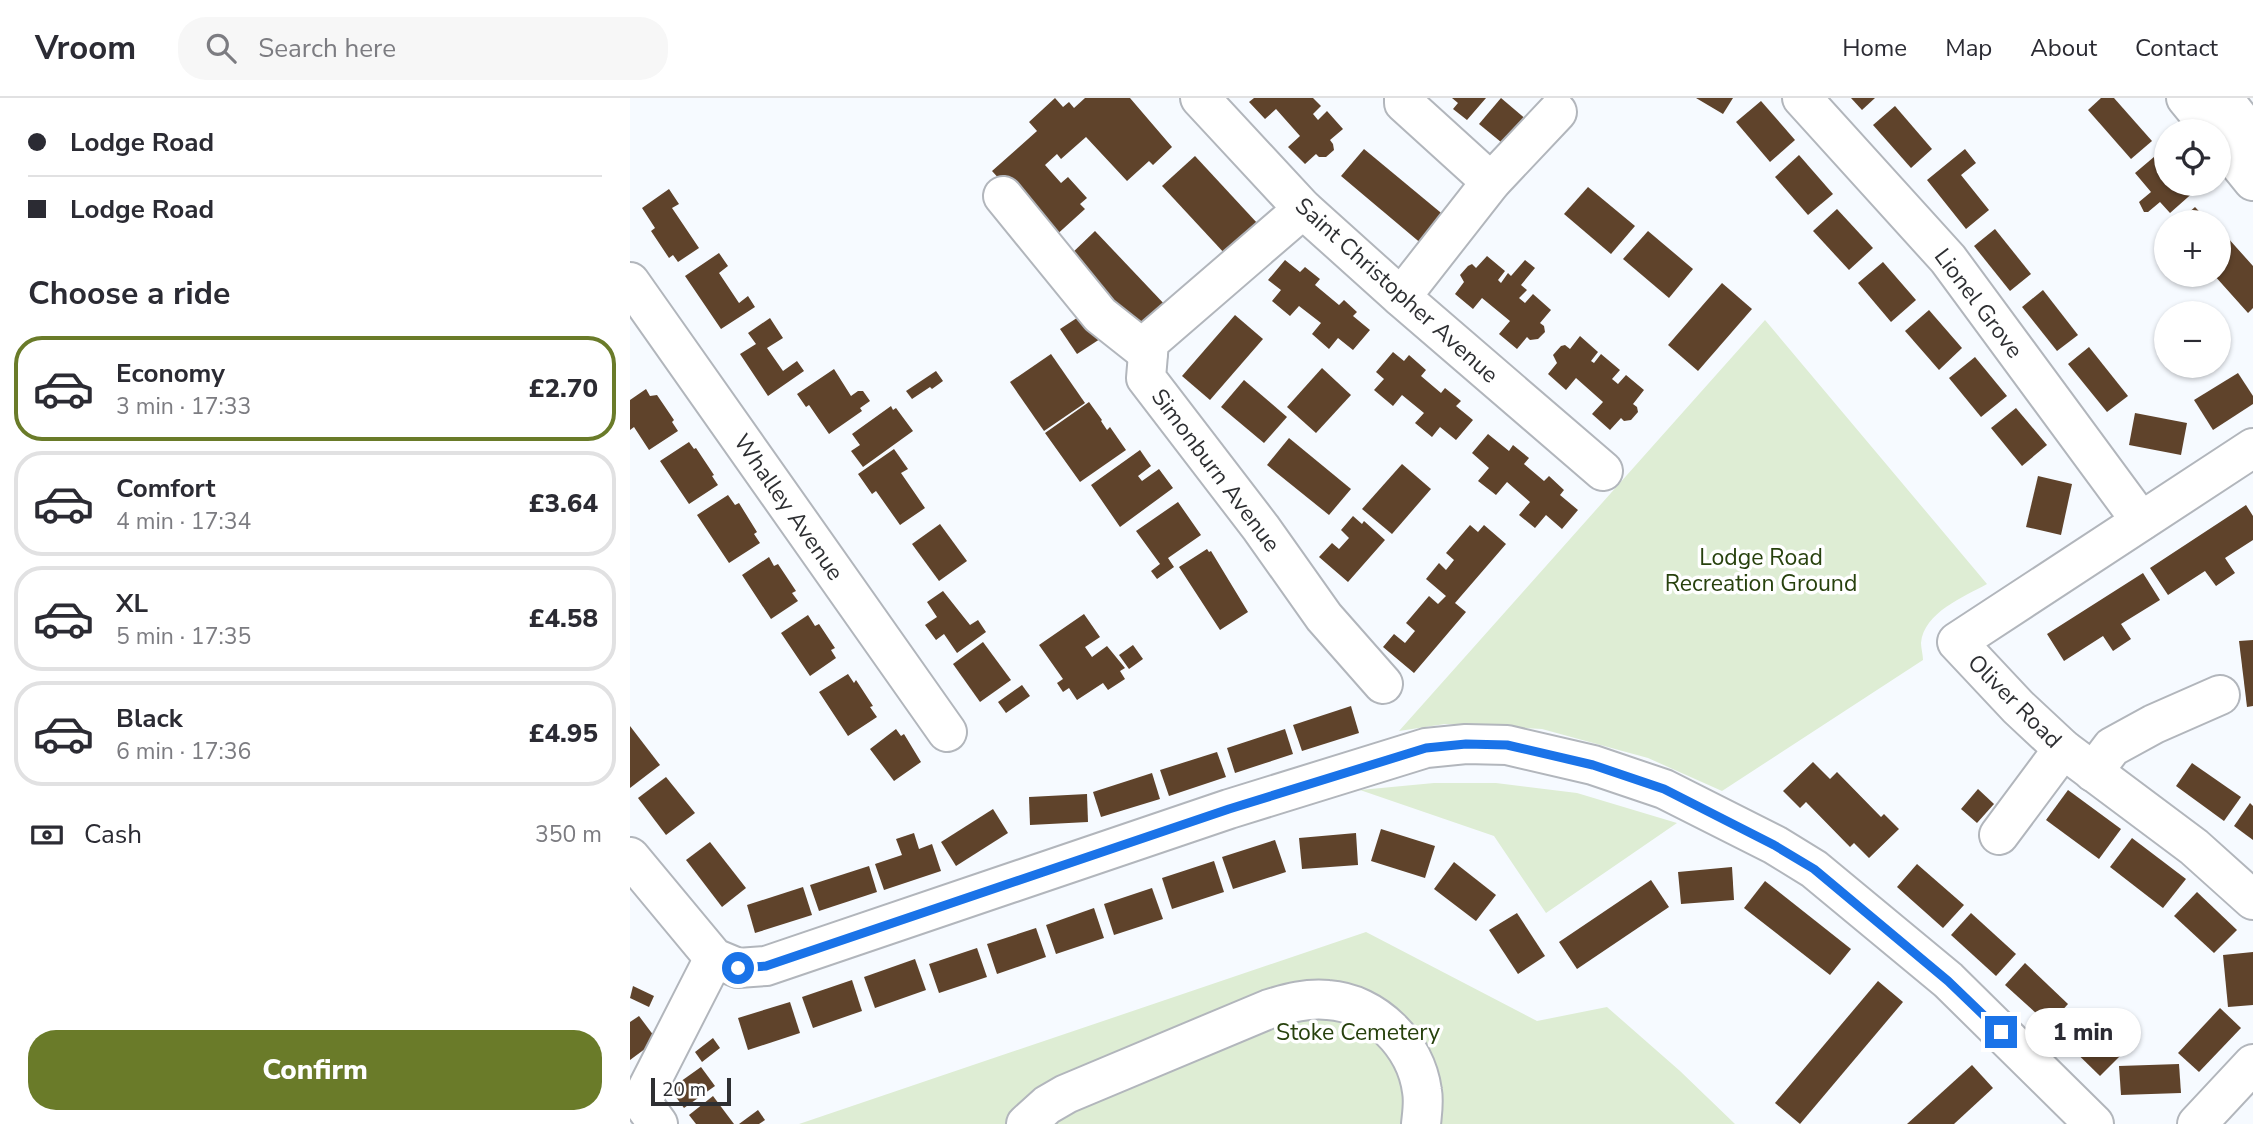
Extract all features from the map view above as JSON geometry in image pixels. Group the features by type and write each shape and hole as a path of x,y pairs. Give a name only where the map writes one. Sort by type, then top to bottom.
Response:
{"street":[{"name":"Saint Christopher Avenue","path":"1200,98 1303,209 1604,471"},
{"name":"Lionel Grove","path":"1802,98 1948,259 2141,522"},
{"path":"2186,98 2203,119"},
{"path":"2223,98 2253,136"},
{"path":"1400,100 1491,182"},
{"path":"1401,297 1491,182 1557,112"},
{"path":"2231,154 2253,181"},
{"path":"1003,196 1100,316 1148,353"},
{"path":"1148,353 1149,342 1303,209"},
{"name":"Whalley Avenue","path":"630,282 947,732"},
{"name":"Simonburn Avenue","path":"1148,353 1146,378 1261,528 1324,617 1383,684"},
{"name":"Oliver Road","path":"2253,448 1957,642 2010,717 2078,760 2194,847 2253,900"},
{"path":"1998,835 2078,760 2112,747 2154,724 2220,695"},
{"path":"630,857 714,958 738,968 766,966 1229,809 1426,748 1466,744 1507,745 1593,765 1664,789 1774,845 1814,869 1948,981 2094,1124"},
{"path":"643,1111 714,958"},
{"path":"1026,1124 1046,1105 1066,1094 1269,1009 1297,1001 1329,1000 1353,1005 1373,1015 1390,1029 1406,1048 1422,1092 1421,1124"},
{"path":"2197,1124 2253,1064"}],"green space":[{"name":"Lodge Road Recreation Ground","path":"1765,320 1987,584 1946,607 1929,623 1921,643 1923,660 1722,791 1648,758 1542,729 1445,724 1399,731"},
{"path":"1434,783 1496,783 1577,793 1677,823 1546,913 1494,836 1360,790"},
{"name":"Stoke Cemetery","path":"1366,932 1537,1021 1607,1007 1735,1124 799,1124"}],"building":[{"path":"1055,98 1063,107 1069,102 1074,108 1085,98 1130,98 1172,147 1153,165 1149,161 1127,181 1086,137 1061,159 1057,154 1045,165 1061,183 1068,177 1087,198 1080,204 1085,209 1053,238 992,171 1037,131 1029,122"},
{"path":"1254,98 1313,98 1321,106 1313,114 1318,120 1327,111 1343,129 1330,140 1334,150 1326,157 1316,154 1305,164 1288,147 1300,136 1276,109 1265,119 1249,102"},
{"path":"1452,98 1486,98 1467,120 1453,109 1458,103"},
{"path":"1501,98 1528,121 1507,147 1479,124"},
{"path":"1696,98 1733,98 1723,114"},
{"path":"1851,98 1875,98 1862,110"},
{"path":"2101,98 2114,98 2152,141 2131,159 2088,110"},
{"path":"1761,101 1795,140 1770,162 1736,122"},
{"path":"1895,106 1932,149 1911,168 1873,125"},
{"path":"1364,149 1446,217 1423,245 1341,176"},
{"path":"1965,149 1976,163 1961,175 1989,210 1966,229 1927,180"},
{"path":"1799,155 1833,194 1808,215 1775,177"},
{"path":"1195,156 1258,224 1226,255 1162,186"},
{"path":"2154,157 2154,196 2189,196 2173,210 2167,210 2160,202 2148,212 2144,212 2139,202 2151,192 2135,173"},
{"path":"1588,187 1635,226 1611,254 1564,214"},
{"path":"669,189 679,204 672,208 699,248 678,262 673,255 669,258 651,231 655,228 642,208"},
{"path":"1837,209 1873,248 1849,270 1813,231"},
{"path":"1995,229 2031,274 2010,291 1974,246"},
{"path":"1095,231 1168,308 1141,334 1068,257"},
{"path":"1648,231 1693,269 1669,298 1623,259"},
{"path":"2231,241 2253,266 2253,308 2248,313 2225,287 2231,287"},
{"path":"719,253 728,266 719,273 739,303 748,296 755,307 721,329 685,276"},
{"path":"1487,256 1505,271 1498,280 1501,283 1508,273 1511,276 1525,260 1535,268 1521,285 1527,290 1519,298 1525,303 1533,294 1551,310 1540,323 1545,332 1538,339 1530,340 1527,337 1517,349 1499,334 1510,321 1482,298 1473,309 1455,294 1464,282 1460,275 1472,264 1476,268"},
{"path":"1285,260 1300,272 1305,267 1320,279 1315,285 1339,305 1344,300 1357,312 1353,316 1370,330 1353,350 1338,338 1329,349 1312,334 1321,323 1299,306 1290,316 1272,301 1281,290 1268,280"},
{"path":"1883,262 1916,300 1891,322 1858,283"},
{"path":"1722,283 1752,309 1698,371 1668,345"},
{"path":"2043,290 2078,335 2057,351 2022,307"},
{"path":"1929,310 1962,348 1939,370 1905,331"},
{"path":"1083,314 1100,339 1077,354 1060,329"},
{"path":"1235,315 1263,339 1210,400 1182,376"},
{"path":"770,318 783,338 767,348 783,371 797,361 804,371 768,396 740,354 756,344 748,333"},
{"path":"1580,336 1598,352 1591,361 1594,363 1601,354 1620,370 1612,379 1618,384 1626,375 1644,390 1633,404 1638,412 1631,420 1624,421 1621,418 1610,430 1592,414 1603,402 1576,378 1566,390 1548,374 1557,363 1553,355 1561,346 1565,345 1570,349"},
{"path":"2089,347 2128,396 2107,412 2068,364"},
{"path":"1393,352 1404,361 1409,355 1426,370 1421,376 1441,393 1445,388 1461,401 1456,406 1473,420 1456,440 1440,427 1432,437 1415,423 1424,413 1402,395 1393,406 1374,390 1384,379 1376,372"},
{"path":"1051,354 1085,403 1044,431 1010,382"},
{"path":"1975,357 2007,396 1981,417 1949,378"},
{"path":"1322,368 1351,395 1316,433 1287,407"},
{"path":"834,369 851,396 863,391 870,401 860,408 862,411 829,434 809,405 806,407 797,394"},
{"path":"936,371 943,381 912,399 906,391"},
{"path":"2238,373 2253,396 2253,404 2213,430 2194,400"},
{"path":"1244,380 1287,417 1264,443 1221,407"},
{"path":"646,389 650,396 657,395 678,431 649,450 634,427 630,430 630,400"},
{"path":"1089,402 1107,430 1110,427 1126,450 1080,482 1045,433"},
{"path":"891,406 893,410 896,408 913,431 863,467 851,451 860,445 852,434"},
{"path":"2016,408 2047,445 2022,466 1991,428"},
{"path":"2135,413 2187,423 2181,455 2129,445"},
{"path":"1488,434 1509,451 1513,445 1529,458 1524,464 1544,481 1549,476 1564,490 1560,495 1578,510 1562,529 1546,515 1535,528 1519,515 1530,502 1507,482 1496,495 1478,481 1489,468 1472,453"},
{"path":"1289,438 1351,489 1329,515 1267,465"},
{"path":"689,442 696,448 718,485 689,504 660,461"},
{"path":"894,449 908,469 901,473 925,508 900,525 876,491 872,494 858,474"},
{"path":"1140,450 1151,466 1138,476 1142,481 1159,469 1173,488 1120,527 1091,485"},
{"path":"1402,464 1431,489 1392,534 1362,509"},
{"path":"2038,476 2072,484 2061,535 2026,527"},
{"path":"728,495 735,505 739,503 757,532 754,534 760,543 729,563 697,515"},
{"path":"1178,502 1201,535 1168,558 1174,567 1157,579 1151,571 1160,564 1136,531"},
{"path":"2246,505 2253,516 2253,540 2225,558 2235,573 2216,586 2205,571 2168,595 2150,568"},
{"path":"1353,516 1362,524 1364,521 1385,540 1348,582 1319,557 1332,543 1339,549 1349,538 1341,530"},
{"path":"940,524 967,561 939,581 912,544"},
{"path":"1470,525 1478,532 1484,525 1506,544 1455,603 1466,612 1414,673 1383,647 1394,634 1405,643 1415,631 1406,623 1429,596 1438,604 1446,596 1426,579 1439,563 1446,570 1454,560 1446,553"},
{"path":"1207,549 1211,551 1248,612 1220,630 1179,567"},
{"path":"769,557 774,566 778,564 796,591 792,593 798,601 771,619 742,575"},
{"path":"2143,573 2160,600 2121,624 2131,639 2113,651 2103,636 2064,661 2047,634"},
{"path":"943,591 970,625 978,620 986,632 957,653 944,634 936,640 925,625 937,617 927,602"},
{"path":"1084,614 1100,637 1085,647 1092,657 1107,646 1125,668 1120,671 1125,679 1108,690 1103,683 1077,700 1069,688 1063,692 1057,683 1063,679 1039,645"},
{"path":"808,615 815,626 819,624 835,648 831,650 836,658 810,676 781,633"},
{"path":"2253,640 2253,706 2247,707 2239,641"},
{"path":"983,642 1011,680 980,702 953,664"},
{"path":"1133,645 1143,659 1129,669 1119,655"},
{"path":"848,674 854,683 856,680 877,717 848,736 819,692"},
{"path":"1022,685 1030,696 1006,713 998,702"},
{"path":"1351,706 1359,733 1302,751 1293,725"},
{"path":"630,726 660,765 630,788"},
{"path":"896,729 901,736 904,734 921,762 894,781 870,749"},
{"path":"1285,729 1293,754 1235,773 1227,748"},
{"path":"1217,752 1226,777 1169,796 1160,770"},
{"path":"1813,762 1830,779 1837,772 1881,817 1884,814 1899,829 1869,858 1854,843 1850,847 1806,802 1800,808 1783,791"},
{"path":"2192,763 2241,797 2224,821 2176,786"},
{"path":"1152,773 1160,799 1101,817 1093,792"},
{"path":"666,777 695,813 666,835 638,798"},
{"path":"1978,789 1994,804 1977,823 1961,809"},
{"path":"2068,790 2121,829 2099,859 2046,820"},
{"path":"1087,794 1088,822 1030,825 1029,797"},
{"path":"2250,803 2253,806 2253,840 2234,826"},
{"path":"993,809 1008,833 956,866 941,842"},
{"path":"1381,829 1435,846 1425,878 1371,861"},
{"path":"914,833 919,849 932,844 941,871 884,890 875,864 902,855 896,839"},
{"path":"1356,833 1358,865 1302,869 1299,838"},
{"path":"2132,838 2186,879 2163,908 2110,867"},
{"path":"1275,840 1286,872 1233,889 1222,857"},
{"path":"710,842 746,888 722,907 686,860"},
{"path":"1214,861 1224,892 1172,909 1162,878"},
{"path":"1454,862 1496,895 1476,921 1434,889"},
{"path":"1917,864 1964,905 1943,928 1897,887"},
{"path":"869,866 877,892 819,911 810,885"},
{"path":"1732,867 1734,900 1681,904 1678,872"},
{"path":"1651,880 1669,907 1577,969 1559,942"},
{"path":"1765,881 1851,949 1830,975 1744,908"},
{"path":"803,887 812,915 755,933 747,905"},
{"path":"1152,888 1163,919 1114,935 1104,904"},
{"path":"2197,892 2237,930 2214,953 2174,916"},
{"path":"1094,908 1104,938 1056,954 1046,925"},
{"path":"1517,913 1545,956 1518,974 1489,930"},
{"path":"1971,913 2016,954 1996,976 1951,935"},
{"path":"1036,928 1046,957 997,974 987,944"},
{"path":"977,948 987,977 939,993 929,964"},
{"path":"2253,952 2253,1005 2228,1007 2223,955"},
{"path":"915,959 926,990 875,1008 864,977"},
{"path":"2025,963 2068,1004 2049,1025 2005,985"},
{"path":"852,980 862,1011 813,1028 802,997"},
{"path":"1878,981 1903,1002 1800,1124 1775,1103"},
{"path":"633,986 654,996 649,1007 630,998"},
{"path":"790,1002 800,1033 748,1050 738,1018"},
{"path":"2220,1008 2241,1028 2199,1072 2178,1053"},
{"path":"2078,1012 2122,1054 2100,1076 2057,1034"},
{"path":"639,1016 657,1040 630,1060 630,1022"},
{"path":"713,1038 720,1048 702,1062 695,1052"},
{"path":"2179,1064 2181,1093 2121,1095 2119,1066"},
{"path":"1972,1065 1993,1088 1954,1124 1907,1124"},
{"path":"701,1067 715,1086 684,1108 670,1089"},
{"path":"713,1096 734,1124 696,1124 689,1115"},
{"path":"758,1110 765,1120 759,1124 739,1124"}],"route":[{"path":"738,968 766,966 1229,809 1426,748 1466,744 1507,745 1593,765 1664,789 1774,845 1814,869 1948,981 2001,1032"}]}
